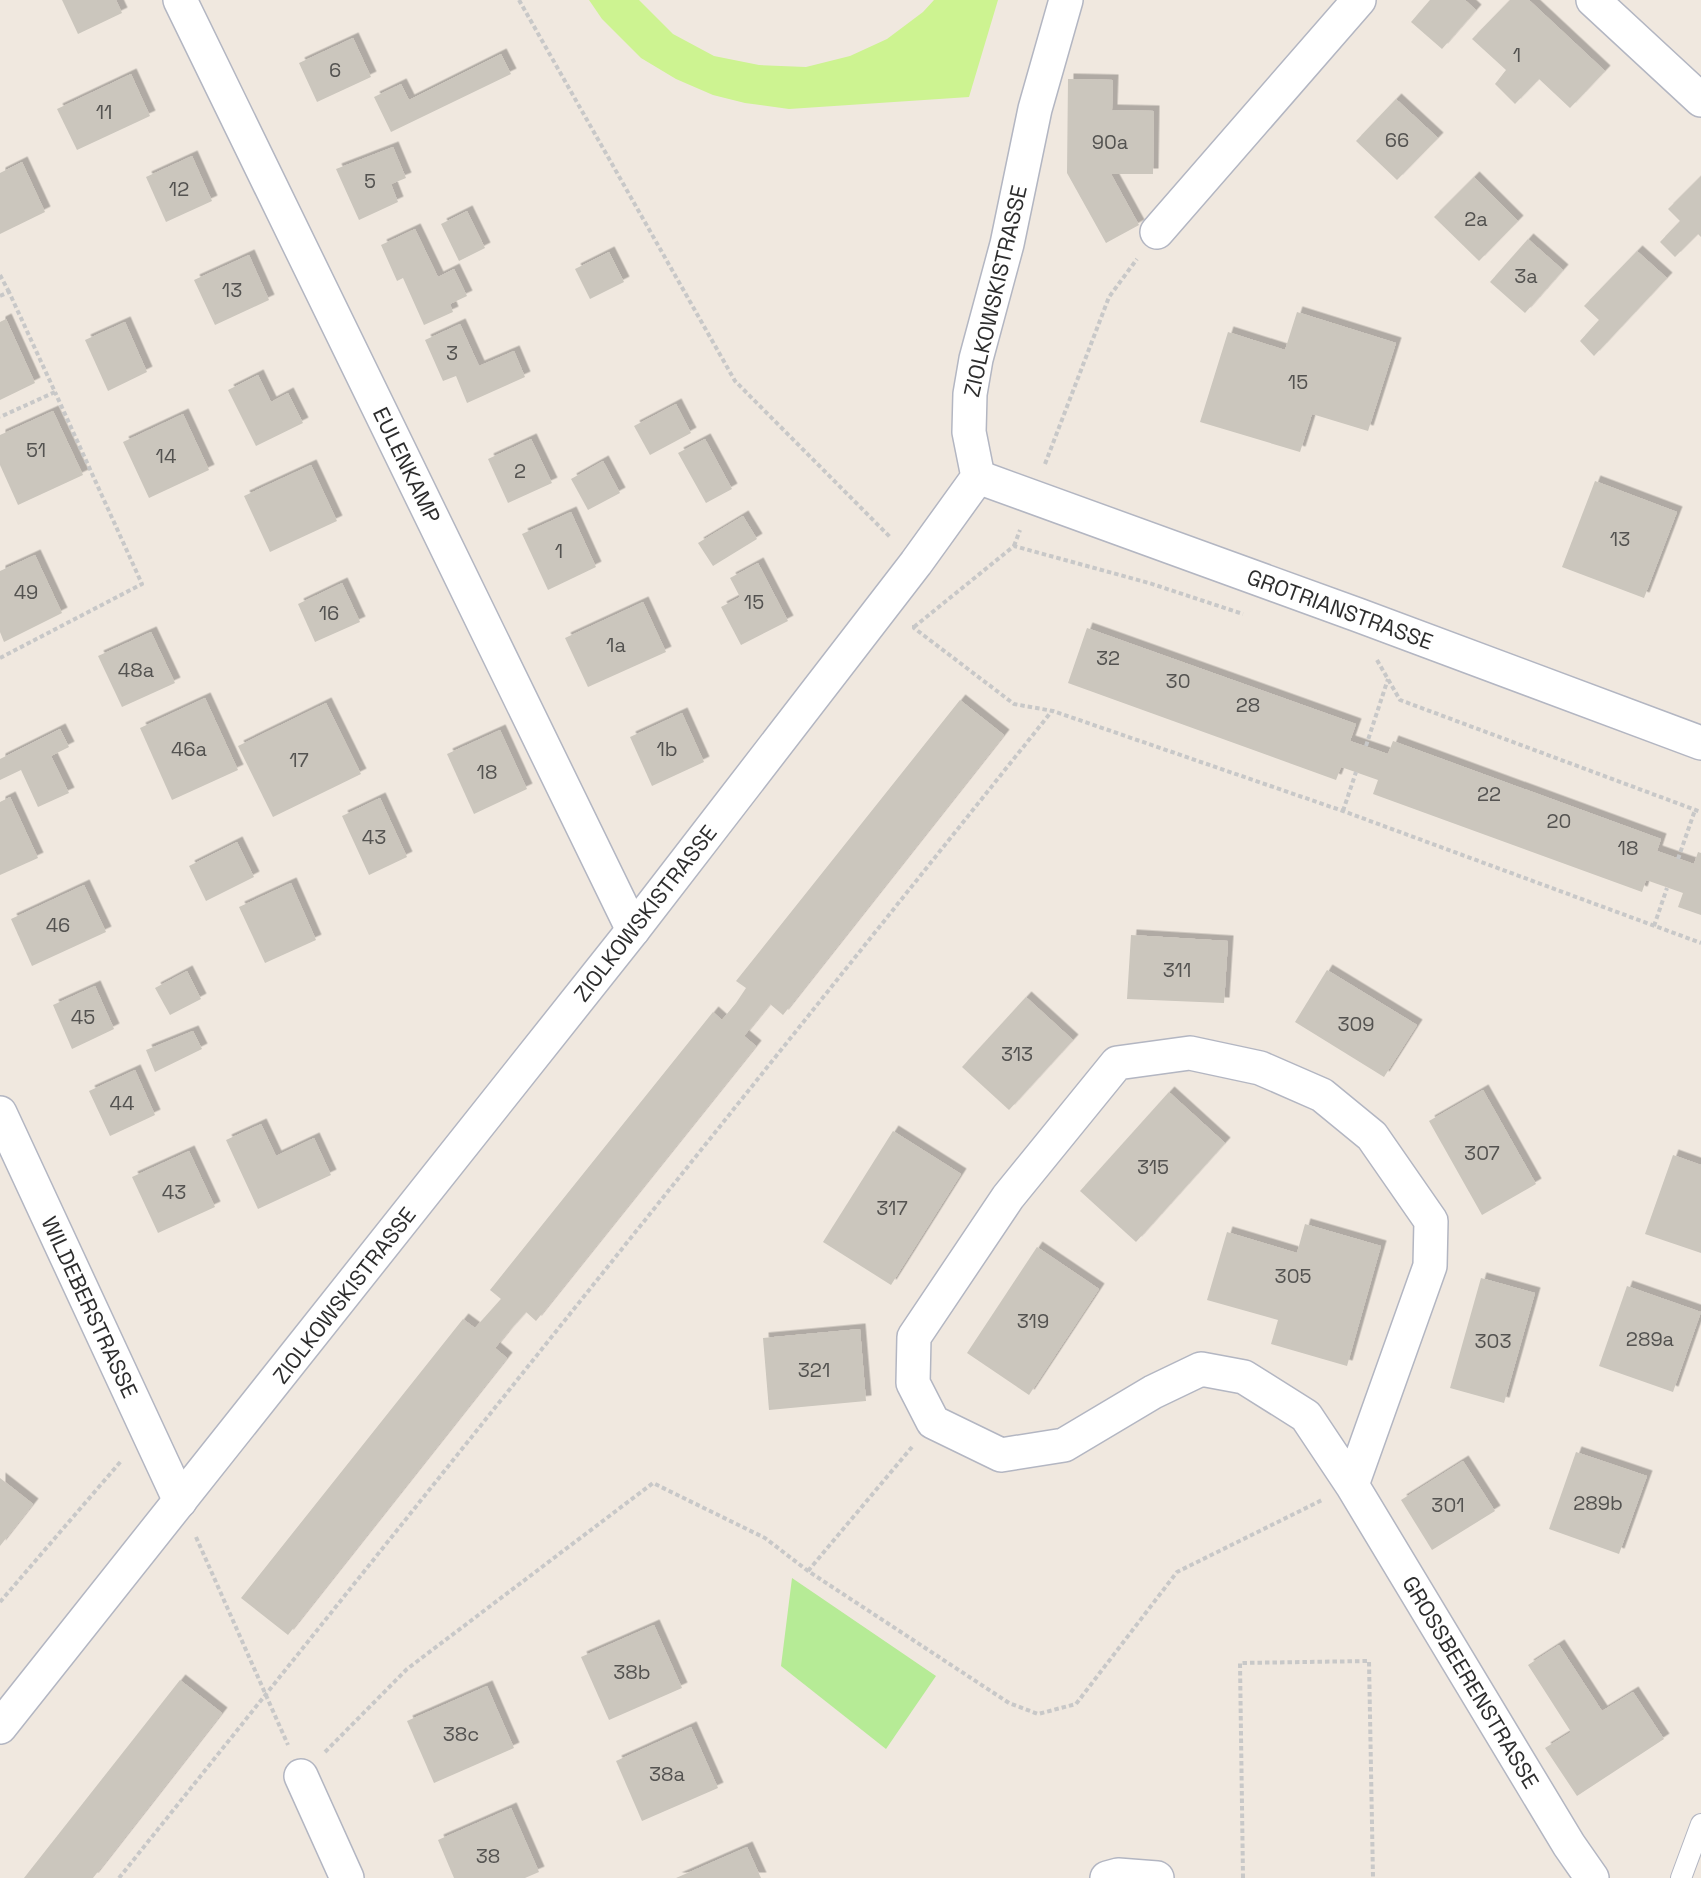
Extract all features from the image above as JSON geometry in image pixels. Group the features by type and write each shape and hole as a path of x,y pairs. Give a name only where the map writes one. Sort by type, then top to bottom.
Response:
{"street":[{"name":"EULENKAMP","path":"180,0 633,930"},
{"name":"ZIOLKOWSKISTRASSE","path":"0,1726 633,930 916,564 978,477 969,432 970,394 976,358 1007,244 1035,109 1066,0"},
{"path":"1157,232 1359,0"},
{"path":"1593,0 1701,100"},
{"name":"GROTRIANSTRASSE","path":"978,477 1701,743"},
{"path":"933,1422 913,1383 914,1337 1008,1197 1117,1063 1190,1053 1260,1068 1322,1095 1372,1136 1431,1221 1430,1266 1352,1485"},
{"name":"WILDEBERSTRASSE","path":"0,1113 180,1501"},
{"name":"GROSSBEERENSTRASSE","path":"933,1422 1001,1455 1064,1445 1153,1392 1201,1369 1244,1377 1305,1416 1352,1485 1569,1845 1592,1878"},
{"path":"301,1776 347,1878"},
{"path":"1107,1878 1118,1875 1157,1878"}],"lane":[{"path":"1681,1878 1701,1824"}],"path":[{"path":"519,0 735,381 916,564"},
{"path":"1033,496 1109,297 1157,232"},
{"path":"0,275 142,584 0,658"},
{"path":"0,296 9,292"},
{"path":"0,417 54,392"},
{"path":"914,628 1014,546 1149,583 1251,616"},
{"path":"914,617 914,628"},
{"path":"914,628 1014,704 1053,711 1343,811 1701,943"},
{"path":"1375,657 1400,700 1701,812"},
{"path":"1365,746 1388,679"},
{"path":"120,1878 1053,711"},
{"path":"1343,811 1356,772"},
{"path":"1678,859 1695,810"},
{"path":"1654,926 1667,888"},
{"path":"808,1571 933,1422"},
{"path":"0,1602 148,1430"},
{"path":"180,1501 301,1776 407,1669 653,1483 765,1538 808,1571 1009,1703 1038,1714 1076,1704 1178,1572 1352,1485"},
{"path":"1243,1878 1240,1663 1369,1661 1373,1878"}],"green space":[{"path":"589,0 639,0 673,34 714,56 759,65 806,67 850,56 887,39 923,12 934,0 998,0 969,97 789,109 745,103 713,95 676,79 641,58 602,19"},
{"path":"792,1578 936,1676 886,1749 781,1666"}],"building":[{"path":"62,0 116,0 122,13 78,34"},
{"path":"1430,0 1465,0 1476,10 1442,49 1411,22"},
{"path":"1510,0 1529,0 1605,71 1570,108 1539,79 1515,104 1495,84 1506,70 1472,39"},
{"path":"353,38 371,77 317,102 299,63"},
{"path":"501,54 511,74 391,132 374,97 401,84 409,100"},
{"path":"131,74 150,116 77,150 57,109"},
{"path":"1068,79 1113,80 1112,110 1154,111 1153,174 1111,174 1139,225 1106,243 1067,173"},
{"path":"1396,99 1438,138 1397,180 1356,141"},
{"path":"393,147 406,178 391,184 398,202 359,220 336,169"},
{"path":"192,156 212,201 166,222 146,177"},
{"path":"22,162 45,212 0,234 0,173"},
{"path":"1701,176 1701,237 1698,234 1675,257 1660,242 1680,221 1668,209"},
{"path":"1474,177 1518,221 1479,261 1434,217"},
{"path":"467,211 485,248 459,261 441,224"},
{"path":"415,229 438,277 454,269 467,296 450,304 453,312 424,325 403,278 397,281 381,245"},
{"path":"1528,239 1563,270 1525,313 1490,282"},
{"path":"1637,251 1667,278 1594,356 1580,341 1599,320 1584,306"},
{"path":"609,252 624,282 590,299 575,269"},
{"path":"249,255 269,300 215,325 194,280"},
{"path":"1297,312 1396,343 1368,431 1312,414 1300,452 1200,422 1228,332 1285,350"},
{"path":"6,319 35,383 0,400 0,322"},
{"path":"125,322 147,372 108,391 85,340"},
{"path":"460,324 479,366 514,351 525,377 467,403 456,376 443,381 425,340"},
{"path":"258,375 271,402 288,393 303,423 256,446 228,390"},
{"path":"676,404 691,433 650,455 634,426"},
{"path":"53,411 83,475 18,505 0,465 0,435"},
{"path":"183,414 209,470 149,498 123,442"},
{"path":"531,439 552,483 508,503 488,459"},
{"path":"705,439 732,489 706,503 678,453"},
{"path":"603,461 620,493 588,510 571,479"},
{"path":"311,465 337,521 270,552 244,496"},
{"path":"1595,481 1677,512 1644,598 1562,567"},
{"path":"571,512 596,567 548,590 522,534"},
{"path":"743,516 757,539 713,566 698,543"},
{"path":"35,555 62,613 4,642 0,632 0,571"},
{"path":"758,563 788,621 741,645 721,607 740,597 730,578"},
{"path":"342,583 360,622 315,642 298,604"},
{"path":"643,602 666,652 588,687 565,638"},
{"path":"1087,628 1356,724 1350,741 1388,754 1393,741 1661,839 1657,851 1694,864 1698,852 1701,853 1701,915 1678,907 1683,893 1646,880 1642,892 1373,794 1378,780 1341,767 1336,780 1068,683"},
{"path":"151,632 175,683 122,707 98,656"},
{"path":"205,698 238,770 172,800 140,728"},
{"path":"960,700 1004,735 783,1015 770,1004 744,1036 756,1046 536,1321 526,1312 495,1348 507,1358 288,1635 241,1598 463,1319 475,1328 501,1299 490,1290 713,1012 722,1020 736,1003 746,988 736,981"},
{"path":"326,703 361,774 273,817 238,746"},
{"path":"682,713 704,762 652,786 630,737"},
{"path":"60,729 69,747 51,756 69,793 38,807 21,770 0,780 0,759"},
{"path":"500,730 527,789 474,814 447,754"},
{"path":"10,797 38,858 0,875 0,802"},
{"path":"380,798 407,857 369,875 342,816"},
{"path":"237,842 254,877 206,901 189,866"},
{"path":"291,883 316,940 265,963 239,907"},
{"path":"84,885 106,932 32,966 11,919"},
{"path":"1131,935 1228,941 1224,1003 1127,999"},
{"path":"1327,970 1417,1025 1384,1077 1295,1022"},
{"path":"187,971 201,999 170,1015 155,988"},
{"path":"95,986 114,1029 72,1049 53,1005"},
{"path":"1026,997 1073,1040 1009,1110 962,1067"},
{"path":"193,1031 202,1049 155,1072 146,1050"},
{"path":"135,1070 155,1115 110,1136 89,1091"},
{"path":"1483,1090 1536,1184 1482,1215 1429,1121"},
{"path":"1169,1092 1225,1143 1136,1242 1080,1191"},
{"path":"261,1124 276,1156 314,1138 331,1175 258,1209 226,1140"},
{"path":"893,1131 961,1174 891,1285 823,1242"},
{"path":"189,1151 215,1207 158,1233 132,1177"},
{"path":"1673,1155 1701,1165 1701,1253 1645,1234"},
{"path":"1305,1224 1381,1246 1347,1366 1271,1344 1278,1320 1207,1300 1227,1232 1297,1253"},
{"path":"1037,1247 1099,1289 1029,1395 967,1353"},
{"path":"1481,1278 1535,1293 1504,1403 1450,1388"},
{"path":"1627,1286 1701,1312 1673,1392 1599,1366"},
{"path":"860,1329 866,1401 769,1410 763,1338"},
{"path":"1576,1452 1647,1476 1619,1554 1549,1529"},
{"path":"1463,1461 1495,1511 1432,1550 1401,1500"},
{"path":"0,1478 33,1504 0,1546"},
{"path":"654,1625 682,1688 609,1720 581,1657"},
{"path":"1559,1645 1602,1711 1633,1692 1664,1739 1577,1796 1545,1748 1571,1732 1528,1665"},
{"path":"180,1680 222,1713 93,1878 24,1878"},
{"path":"487,1686 514,1748 434,1783 407,1721"},
{"path":"691,1727 718,1788 642,1821 616,1761"},
{"path":"511,1808 539,1872 525,1878 454,1878 438,1840"},
{"path":"747,1847 761,1878 676,1878"}]}
